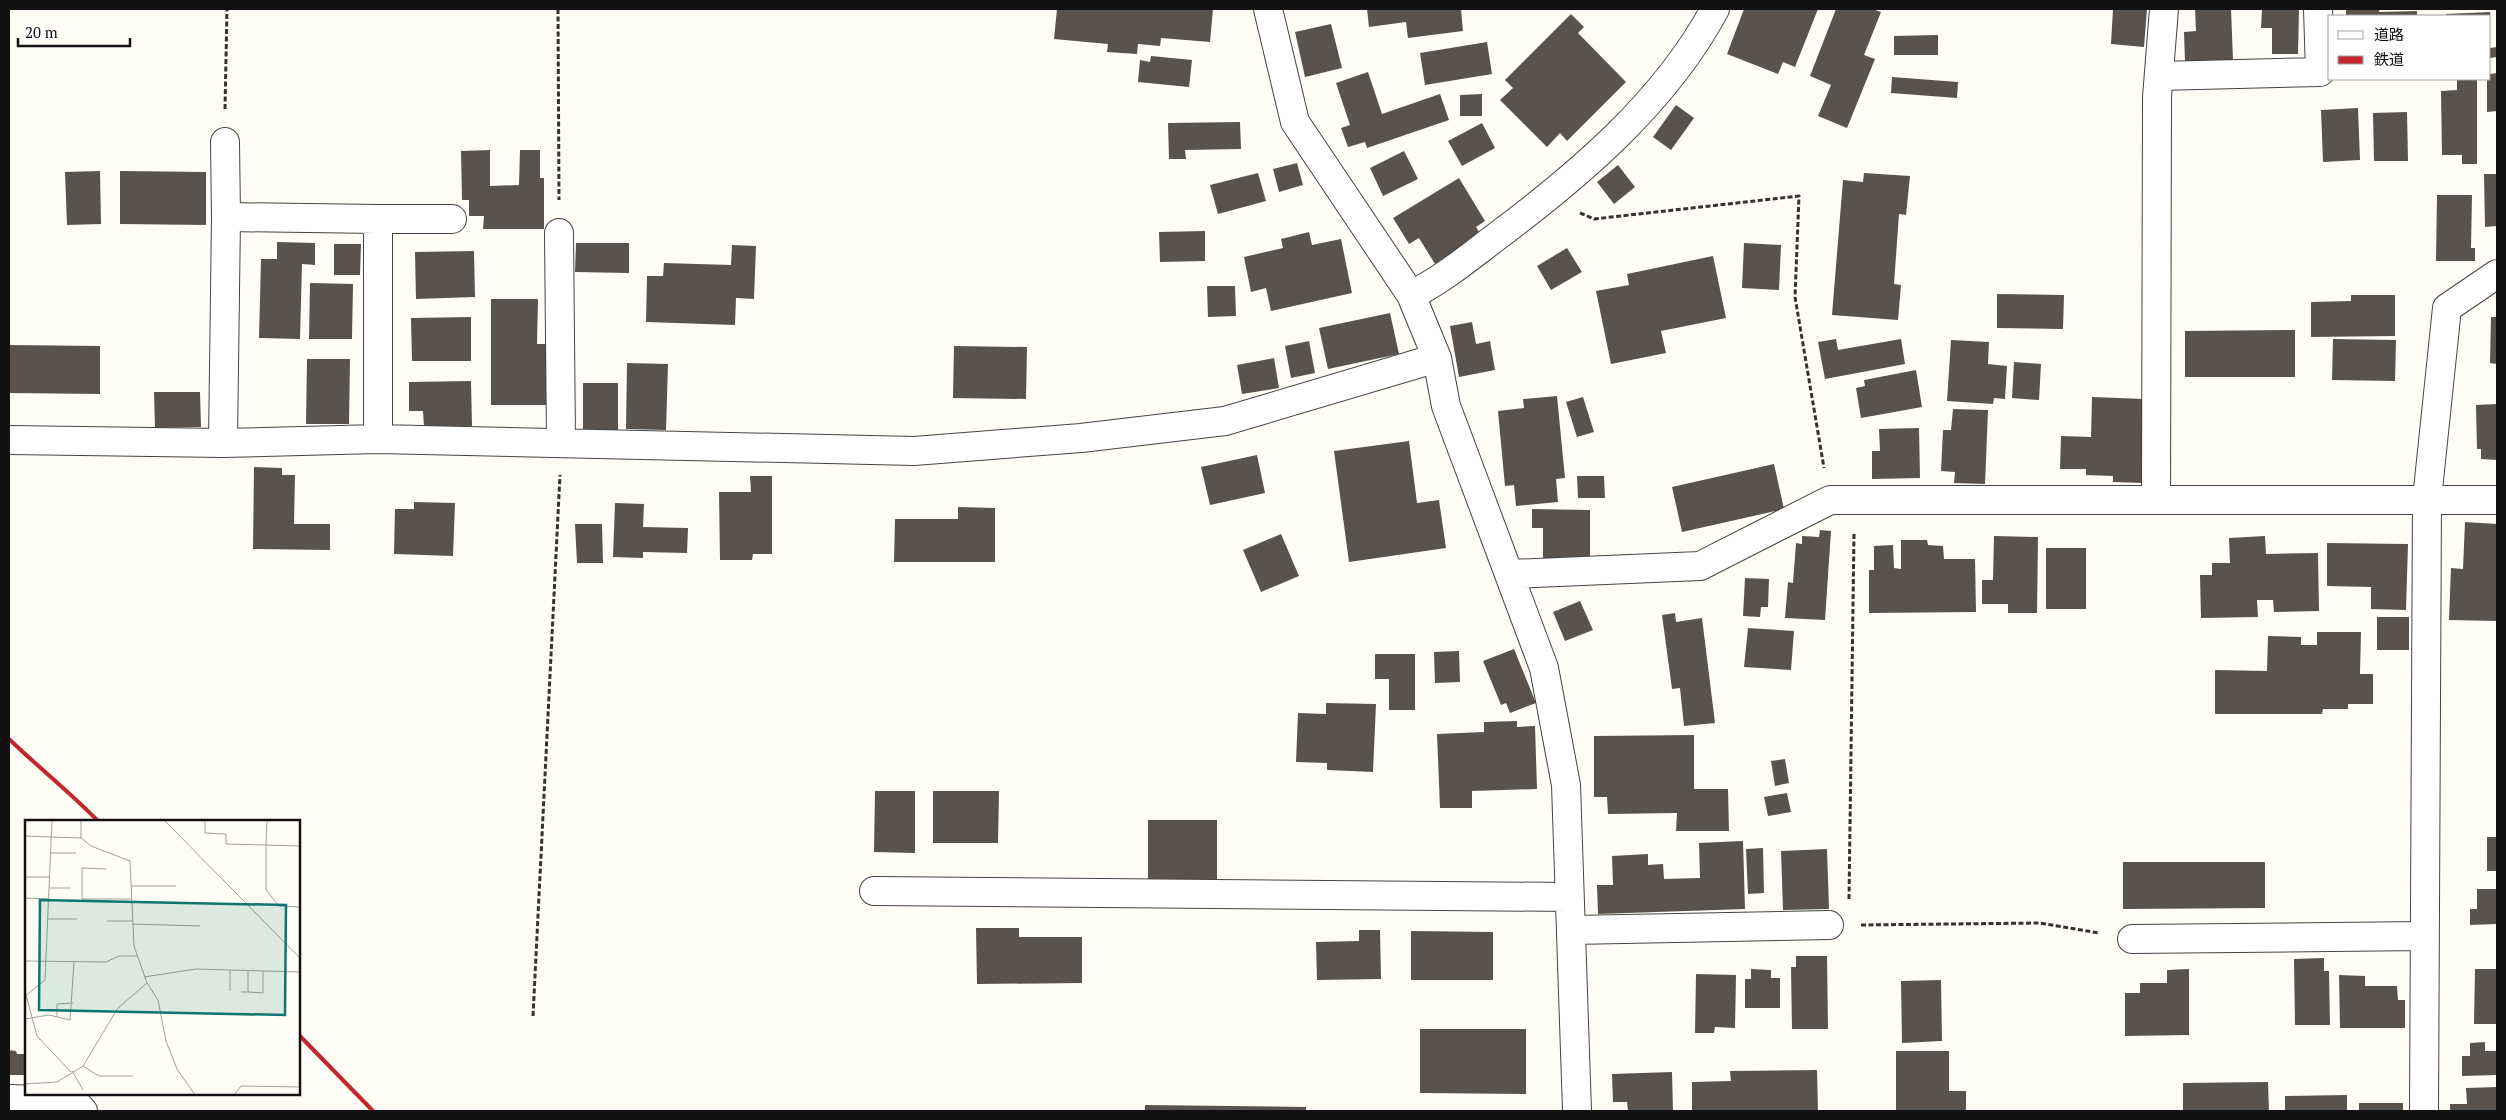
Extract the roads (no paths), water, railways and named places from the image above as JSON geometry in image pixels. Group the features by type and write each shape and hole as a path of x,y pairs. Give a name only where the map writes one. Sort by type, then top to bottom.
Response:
{"street":[{"path":"1268,9 1295,122 1411,295 1437,358 1446,406 1544,668 1566,785 1577,1111"},
{"path":"1411,295 1433,285 1547,199 1627,127 1697,43 1715,9"},
{"path":"2156,500 2159,76 2164,9"},
{"path":"2159,76 2320,72 2318,9"},
{"path":"223,443 225,142"},
{"path":"226,217 452,219"},
{"path":"378,219 378,439"},
{"path":"559,233 562,442"},
{"path":"2424,1111 2427,499 2447,308 2497,274"},
{"path":"9,440 223,443 378,439 914,451 1081,438 1224,421 1437,358"},
{"path":"1510,574 1700,566 1842,500 2497,500"},
{"path":"874,891 1569,897"},
{"path":"1572,930 1839,925"},
{"path":"2132,939 2424,936"},
{"path":"9,1099 74,1101 82,1111"}],"railway":[{"path":"9,739 97,820"},
{"path":"300,1036 373,1111"}]}
